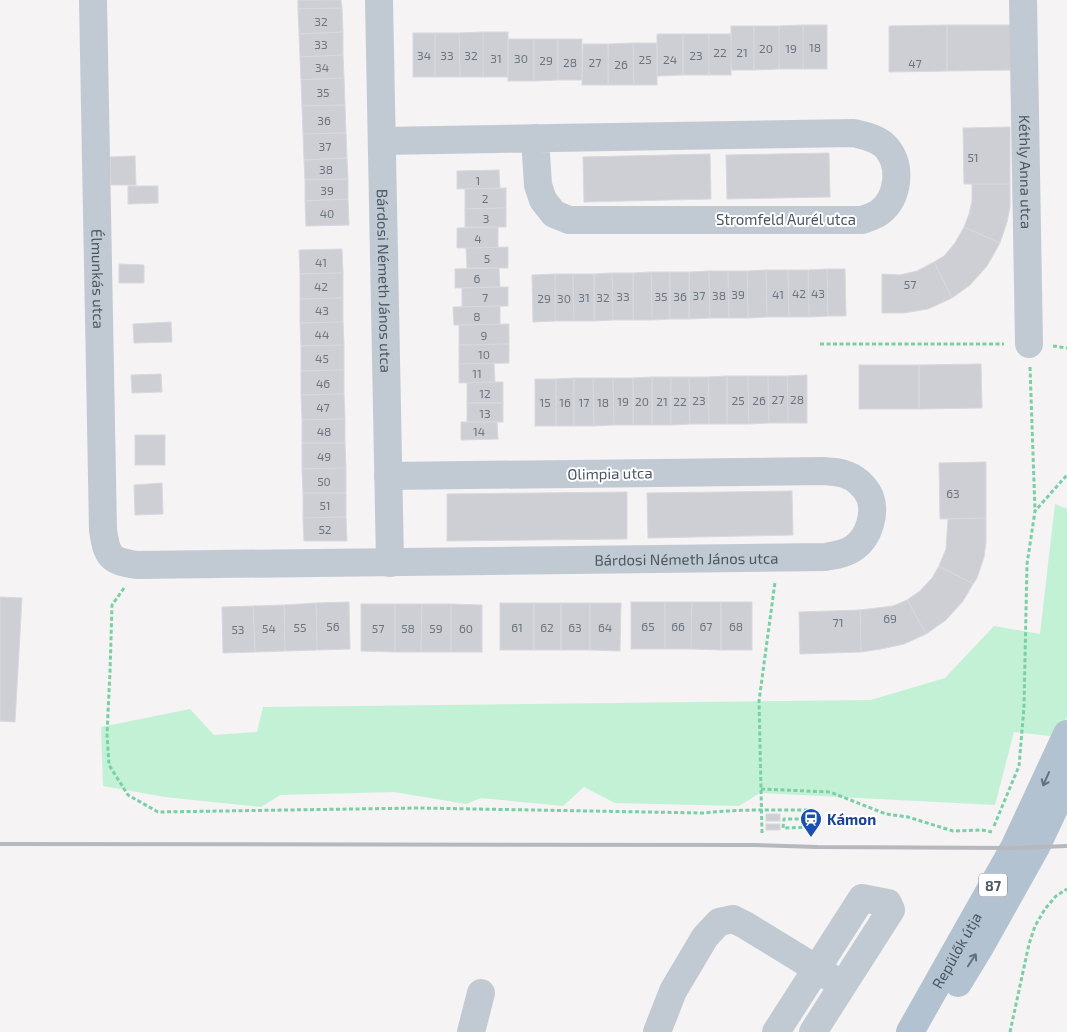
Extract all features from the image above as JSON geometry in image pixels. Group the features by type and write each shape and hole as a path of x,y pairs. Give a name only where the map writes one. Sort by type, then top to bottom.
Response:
{"main road":[{"name":"Repülők útja","path":"910,1032 1014,848 1067,734"},
{"name":"Repülők útja","path":"929,1032 1006,902 1036,847 1067,781"}],"street":[{"name":"Élmunkás utca","path":"93,0 103,530 105,544 110,556"},
{"name":"Bárdosi Németh János utca","path":"379,0 390,563"},
{"name":"Kéthly Anna utca","path":"1023,0 1029,344"},
{"name":"Stromfeld Aurél utca","path":"382,141 535,138 854,133 871,137 885,146 895,161 897,182 890,200 879,214 862,220 569,220 554,214 543,200 538,185 535,138"},
{"name":"Olimpia utca","path":"388,476 794,471 844,473 864,487 870,498 872,510 870,524 865,537 857,546 846,553 825,557 791,557"},
{"name":"Bárdosi Németh János utca","path":"110,556 120,562 137,565 791,557"},
{"path":"776,1032 862,898 888,903 891,910 813,1032"},
{"path":"657,1032 673,992 705,936 719,922 733,919 745,925 843,985"},
{"path":"472,1032 481,993"}],"path":[{"path":"820,344 1029,344 1067,348"},
{"path":"994,840 992,832 1019,766 1024,707 1027,564 1035,511 1029,344"},
{"path":"1035,511 1067,475"},
{"path":"762,833 759,701 791,557"},
{"path":"151,565 131,577 112,605 107,734 109,765 128,795 158,812 419,808 703,813 762,809 813,810 813,819 784,819 783,828 814,827 814,833"},
{"path":"761,788 830,792 886,814 908,816 953,831 982,830 992,832"},
{"path":"1010,1032 1029,944 1035,926 1045,909 1056,896 1067,888"}],"green space":[{"path":"1055,504 1067,509 1067,717 1059,737 1014,732 995,805 760,793 739,806 615,803 584,787 563,806 481,798 466,804 394,792 280,795 261,807 165,797 103,786 101,727 190,709 214,735 257,732 263,707 871,700 945,678 994,626 1040,634"}],"building":[{"path":"298,0 341,0 342,8 298,9"},
{"path":"342,8 343,32 299,34 298,9"},
{"path":"803,25 827,25 827,69 803,69"},
{"path":"803,25 803,69 779,69 779,26"},
{"path":"947,25 947,71 889,72 889,26"},
{"path":"947,25 1011,25 1011,70 947,71"},
{"path":"731,26 754,26 754,70 731,70"},
{"path":"754,26 779,26 779,69 754,70"},
{"path":"343,32 343,55 300,57 299,34"},
{"path":"483,32 508,32 508,77 483,77"},
{"path":"483,32 483,77 460,77 459,33"},
{"path":"413,33 435,33 435,77 413,77"},
{"path":"435,33 459,33 460,77 435,77"},
{"path":"657,34 683,34 683,75 657,76"},
{"path":"683,34 709,34 709,75 683,75"},
{"path":"709,34 731,34 731,75 709,75"},
{"path":"508,39 534,39 534,81 508,81"},
{"path":"534,39 558,39 558,80 534,81"},
{"path":"558,39 582,39 582,80 558,80"},
{"path":"633,43 634,85 608,85 608,44"},
{"path":"633,43 657,43 657,85 634,85"},
{"path":"583,44 608,44 608,85 582,85"},
{"path":"343,55 344,78 301,80 300,57"},
{"path":"344,78 345,105 302,106 301,80"},
{"path":"345,105 346,133 303,134 302,106"},
{"path":"1010,127 1010,184 964,184 963,128"},
{"path":"346,133 347,158 304,160 303,134"},
{"path":"829,153 830,197 727,199 726,155"},
{"path":"710,154 711,199 584,202 583,157"},
{"path":"135,156 136,185 111,185 110,157"},
{"path":"347,158 348,179 305,180 304,160"},
{"path":"499,170 500,188 457,189 457,171"},
{"path":"348,179 348,199 305,201 305,180"},
{"path":"972,184 1010,184 1010,207 1000,243 964,227 972,201"},
{"path":"128,186 158,186 158,203 128,204"},
{"path":"506,188 506,208 465,209 465,189"},
{"path":"348,199 349,225 306,226 305,201"},
{"path":"506,208 506,227 465,227 465,209"},
{"path":"498,227 498,248 457,248 457,228"},
{"path":"964,227 1000,243 987,266 970,285 952,298 934,262 944,256 955,243"},
{"path":"508,247 508,268 467,268 466,248"},
{"path":"342,249 343,273 300,274 299,250"},
{"path":"934,262 952,298 928,309 904,313 882,313 882,274 900,275 917,271"},
{"path":"119,264 144,265 144,283 119,283"},
{"path":"499,268 500,287 455,288 455,269"},
{"path":"827,269 828,316 809,317 808,270"},
{"path":"827,269 845,269 846,316 828,316"},
{"path":"766,270 788,270 789,317 767,317"},
{"path":"766,270 767,317 748,318 747,271"},
{"path":"788,270 808,270 809,317 789,317"},
{"path":"709,271 710,318 689,319 689,272"},
{"path":"709,271 728,271 729,318 710,318"},
{"path":"728,271 747,271 748,318 729,318"},
{"path":"651,272 670,272 670,319 652,320"},
{"path":"651,272 652,320 633,320 633,273"},
{"path":"670,272 689,272 689,319 670,319"},
{"path":"343,273 343,298 300,299 300,274"},
{"path":"612,273 633,273 633,320 613,320"},
{"path":"612,273 613,320 594,321 594,274"},
{"path":"555,274 573,274 574,321 555,321"},
{"path":"555,274 555,321 533,322 532,275"},
{"path":"573,274 594,274 594,321 574,321"},
{"path":"508,287 508,306 462,307 462,288"},
{"path":"343,298 343,322 300,323 300,299"},
{"path":"500,306 500,325 454,325 453,307"},
{"path":"171,322 172,342 134,343 133,324"},
{"path":"343,322 344,345 301,346 300,323"},
{"path":"509,324 509,344 459,345 459,325"},
{"path":"509,344 509,363 459,364 459,345"},
{"path":"344,345 344,370 301,371 301,346"},
{"path":"494,363 495,382 459,383 459,364"},
{"path":"981,364 982,408 919,409 919,365"},
{"path":"859,365 919,365 919,409 859,409"},
{"path":"344,370 344,394 301,395 301,371"},
{"path":"161,374 162,392 132,393 131,375"},
{"path":"807,375 807,423 788,423 787,376"},
{"path":"727,376 748,376 749,424 727,424"},
{"path":"727,376 727,424 709,424 708,377"},
{"path":"748,376 768,376 769,423 749,424"},
{"path":"768,376 787,376 788,423 769,423"},
{"path":"652,377 671,377 671,425 652,425"},
{"path":"652,377 652,425 633,425 633,378"},
{"path":"671,377 689,377 690,424 671,425"},
{"path":"689,377 708,377 709,424 690,424"},
{"path":"574,378 574,426 556,426 556,379"},
{"path":"574,378 593,378 594,426 574,426"},
{"path":"593,378 613,378 614,425 594,426"},
{"path":"613,378 633,378 633,425 614,425"},
{"path":"535,379 556,379 556,426 535,426"},
{"path":"503,382 503,403 467,403 467,383"},
{"path":"344,394 345,419 302,420 301,395"},
{"path":"467,403 503,403 503,422 467,422"},
{"path":"345,419 345,443 302,443 302,420"},
{"path":"461,422 497,422 498,439 461,440"},
{"path":"135,435 165,435 165,465 135,465"},
{"path":"302,443 345,443 346,468 302,469"},
{"path":"986,462 986,518 940,519 939,463"},
{"path":"346,468 346,493 303,493 302,469"},
{"path":"162,483 163,514 135,515 134,485"},
{"path":"792,491 793,535 648,538 647,493"},
{"path":"627,492 627,539 447,541 447,494"},
{"path":"303,493 346,493 346,517 303,518"},
{"path":"346,517 347,541 304,541 303,518"},
{"path":"986,518 984,557 973,584 939,566 946,549 948,519"},
{"path":"939,566 973,584 963,601 946,620 926,634 907,600 920,591 932,578"},
{"path":"0,597 22,598 15,722 0,721"},
{"path":"907,600 926,634 904,644 861,652 860,610 893,606"},
{"path":"349,602 350,649 317,650 316,603"},
{"path":"631,602 665,602 665,649 631,649"},
{"path":"665,602 692,602 691,649 665,649"},
{"path":"692,602 721,602 721,650 691,649"},
{"path":"721,602 752,602 752,650 721,650"},
{"path":"316,603 317,650 285,651 284,605"},
{"path":"500,603 534,603 534,650 500,650"},
{"path":"534,603 561,603 561,650 534,650"},
{"path":"561,603 590,603 590,650 561,650"},
{"path":"590,603 621,603 620,651 590,650"},
{"path":"361,604 395,604 395,652 361,651"},
{"path":"395,604 422,604 421,652 395,652"},
{"path":"422,604 451,604 451,652 421,652"},
{"path":"451,604 482,605 482,652 451,652"},
{"path":"284,605 285,651 255,652 253,606"},
{"path":"253,606 255,652 223,653 222,607"},
{"path":"860,610 861,652 800,654 799,612"},
{"path":"766,814 780,814 780,821 766,821"},
{"path":"766,824 780,824 780,830 766,830"}],"railway":[{"path":"0,844 752,845 1014,848 1067,846"}],"place":[{"name":"Kámon","path":"811,838"}]}
